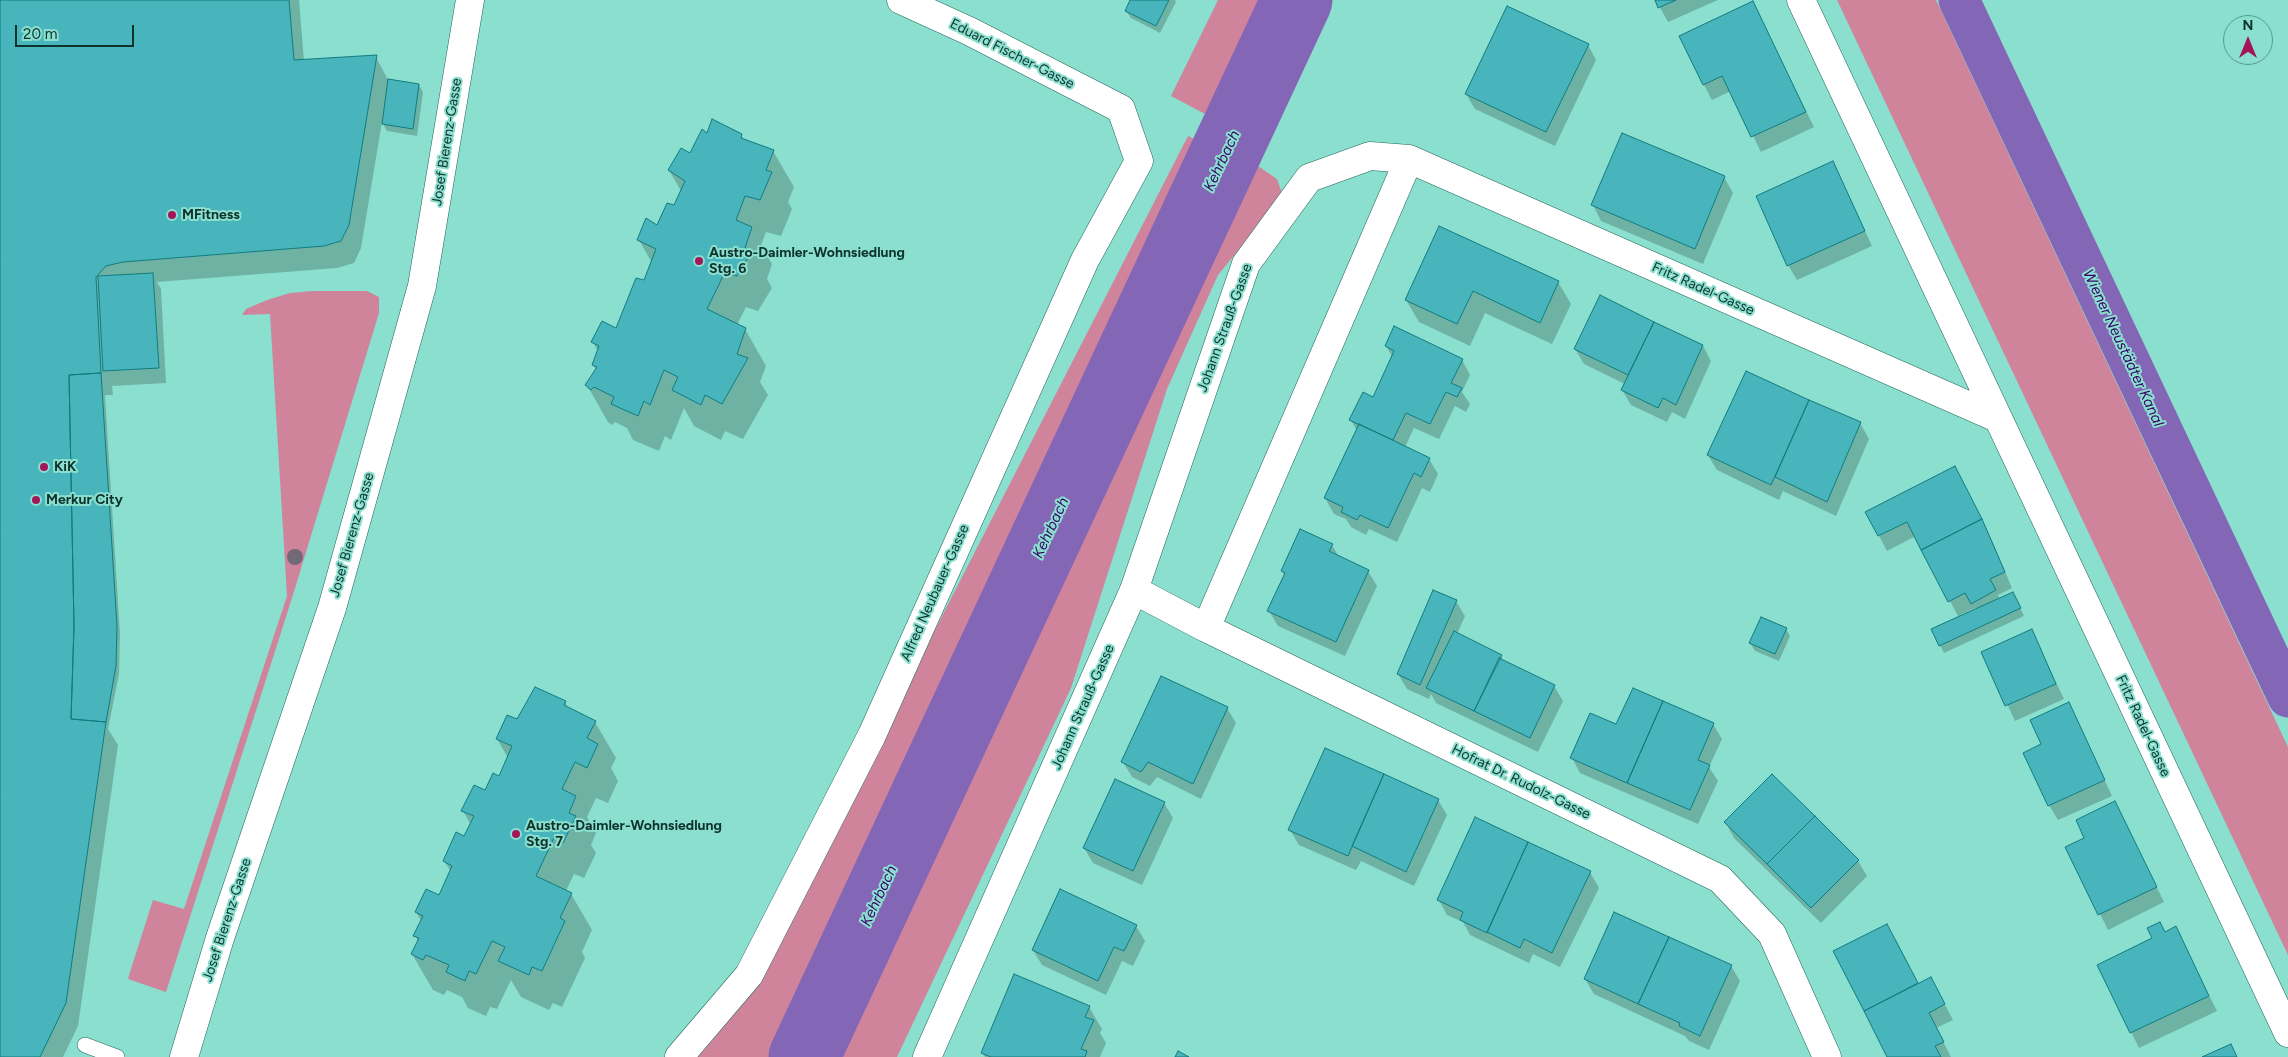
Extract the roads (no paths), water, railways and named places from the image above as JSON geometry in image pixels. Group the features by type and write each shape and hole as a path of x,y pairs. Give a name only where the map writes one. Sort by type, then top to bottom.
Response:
{"street":[{"name":"Josef Bierenz-Gasse","path":"184,1057 220,938 332,608 422,286 470,0"},
{"name":"Eduard Fischer-Gasse","path":"901,0 969,31 1121,109"},
{"name":"Fritz Radel-Gasse","path":"1801,0 2288,1033"},
{"name":"Alfred Neubauer-Gasse","path":"679,1057 749,975 872,735 1085,260 1139,161 1121,109"},
{"name":"Johann Strauß-Gasse","path":"927,1057 1134,590 1246,264 1309,178 1370,156 1409,159"},
{"name":"Fritz Radel-Gasse","path":"1409,159 1997,418"},
{"path":"1206,628 1409,159"},
{"name":"Hofrat Dr. Rudolz-Gasse","path":"1134,590 1206,628 1720,879 1772,934 1827,1057"}],"lane":[{"path":"86,1045 117,1057"}],"waterway":[{"name":"Kehrbach","path":"804,1057 1297,0"},
{"name":"Wiener Neustädter Kanal","path":"1959,0 2288,697"}],"place":[{"name":"MFitness","path":"172,215"},
{"name":"Austro-Daimler-Wohnsiedlung Stg. 6","path":"699,261"},
{"name":"KiK","path":"44,467"},
{"name":"Merkur City","path":"36,500"},
{"name":"Austro-Daimler-Wohnsiedlung Stg. 7","path":"516,834"}]}
